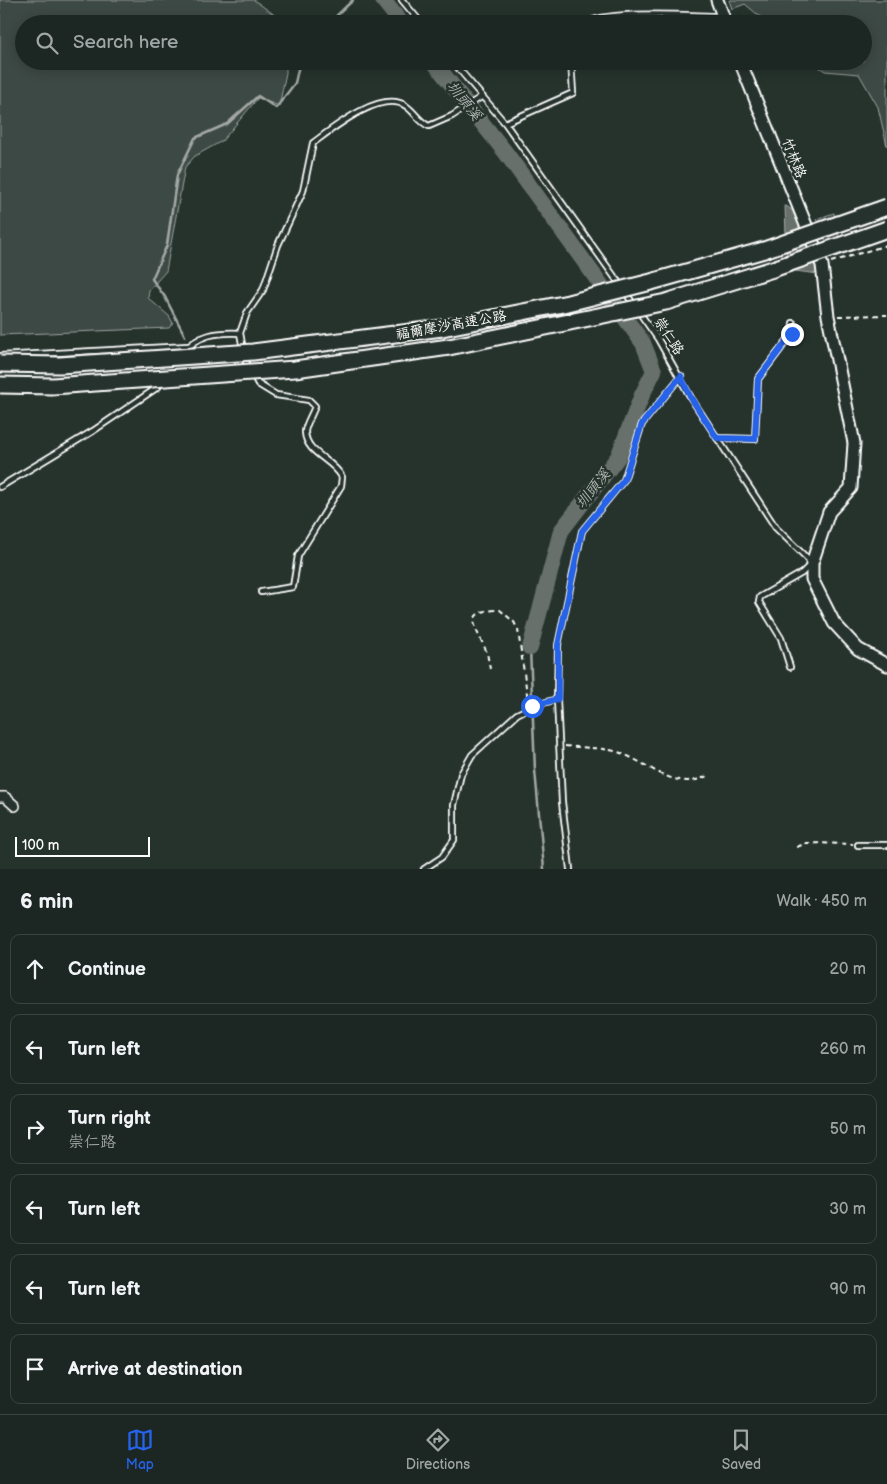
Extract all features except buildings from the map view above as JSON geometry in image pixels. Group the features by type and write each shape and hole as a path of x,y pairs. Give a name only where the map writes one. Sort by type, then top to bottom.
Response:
{"highway":[{"name":"福爾摩沙高速公路","path":"0,364 60,365 253,352 442,328 568,303 651,282 764,250 887,207"},
{"name":"福爾摩沙高速公路","path":"0,385 52,386 295,369 448,347 666,302 887,229"}],"street":[{"path":"716,0 722,15"},
{"name":"竹林路","path":"744,70 822,265 828,316 854,444 851,488 829,512 812,563"},
{"path":"812,563 812,579 834,623 858,649 887,665"},
{"path":"0,796 5,797 15,806"}],"lane":[{"path":"402,0 414,15"},
{"name":"崇仁路","path":"459,70 479,97 504,123 658,339 681,376 691,398 776,528 812,563"},
{"path":"504,123 573,94 572,70"},
{"path":"260,592 292,587 298,556 340,486 342,477 334,465 312,450 308,444 305,432 316,406 309,400 276,395 258,384 245,360 240,333 247,313 263,290 278,245 303,191 313,143 333,128 380,103 395,102 406,105 423,123 429,126 452,116 479,97"},
{"path":"717,438 755,439 758,379 792,334 793,323"},
{"path":"174,366 188,346 198,340 219,332 240,333"},
{"path":"0,356 188,346"},
{"path":"0,487 93,431 158,388 169,373"},
{"path":"570,869 562,802 558,645 582,531 624,480 642,424 681,376"},
{"path":"790,667 781,638 759,602 760,597 802,573 812,563"},
{"path":"424,869 442,857 454,840 454,805 461,774 472,755 517,714 531,707 558,699"},
{"path":"858,845 887,845"}],"path":[{"path":"822,265 887,245"},
{"path":"828,316 887,315"},
{"path":"490,669 487,654 474,628 474,621 475,616 482,611 500,610 514,622 518,630 531,707"},
{"path":"560,746 621,753 673,780 700,780 709,775"},
{"path":"797,847 806,843 858,845"}],"shaded area":[{"path":"0,0 254,0 275,15 15,15 15,70 286,70 286,73 279,106 258,98 222,141 195,156 185,167 166,271 149,290 148,298 169,316 173,323 169,328 0,335"},
{"path":"729,0 887,0 887,146 878,107 859,74 824,70 872,70 872,15 758,15 745,4 732,9"},
{"path":"785,205 793,211 819,274 787,270"},
{"path":"834,213 842,253 833,257 816,219"}],"waterway":[{"path":"337,15 353,0"},
{"name":"圳頭溪","path":"383,0 395,15"},
{"path":"185,336 165,297 152,279 167,245 177,175 195,138 227,124 258,96 276,108 295,83 298,70"},
{"name":"圳頭溪","path":"440,70 506,153 643,343 654,371 642,395 618,457 561,531 530,648"},
{"name":"圳頭溪","path":"530,648 535,770 544,869"}],"route":[{"path":"532,706 558,699 558,645 582,531 624,480 636,450 642,424 681,376 691,398 717,438 755,439 758,379 792,334"}]}
